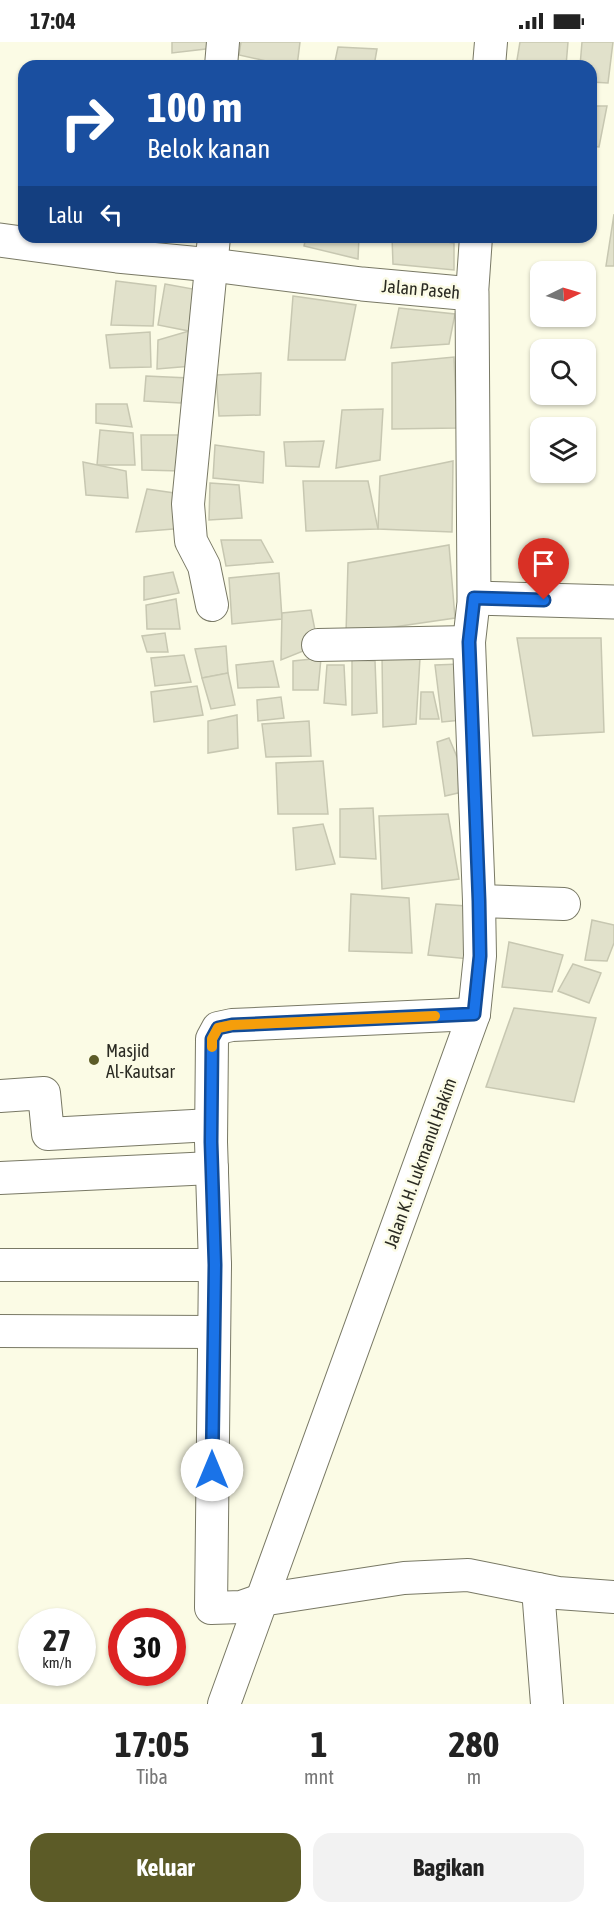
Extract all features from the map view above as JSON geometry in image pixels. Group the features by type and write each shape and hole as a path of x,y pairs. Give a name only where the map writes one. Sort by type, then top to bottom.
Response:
{"street":[{"path":"221,60 222,42"},
{"path":"490,60 491,42"},
{"name":"Jalan Paseh","path":"0,240 18,242"},
{"name":"Jalan Paseh","path":"22,243 117,256 213,251 362,284 472,294 474,598"},
{"path":"472,294 476,243"},
{"path":"212,605 204,566 191,541 188,504 213,251"},
{"path":"474,598 614,602"},
{"name":"Jalan K.H. Lukmanul Hakim","path":"224,1704 474,1014 480,956 469,642 474,598"},
{"path":"318,645 469,642"},
{"path":"479,901 564,904"},
{"path":"474,1014 232,1025 218,1028 212,1039 211,1125 215,1265 211,1608 241,1607 261,1600 404,1578 468,1575 538,1590 614,1597"},
{"path":"0,1096 44,1093 48,1134 211,1125"},
{"path":"0,1178 212,1168"},
{"path":"0,1265 215,1265"},
{"path":"0,1331 214,1332"},
{"path":"538,1590 547,1704"}],"building":[{"path":"172,42 213,42 214,48 172,53"},
{"path":"241,42 300,42 298,60 262,60 239,55"},
{"path":"520,42 568,42 566,60 517,60"},
{"path":"582,42 613,42 608,83 597,82 597,60 580,60"},
{"path":"338,47 377,49 375,60 335,60"},
{"path":"597,106 607,106 599,147 597,147"},
{"path":"614,214 614,266 606,266"},
{"path":"305,243 359,243 358,259 304,246"},
{"path":"392,243 454,243 454,270 393,264"},
{"path":"116,281 156,286 153,326 111,325"},
{"path":"165,284 193,289 189,331 158,325"},
{"path":"293,296 356,305 345,360 288,360"},
{"path":"399,308 455,314 449,344 391,348"},
{"path":"189,331 192,366 157,369 158,340"},
{"path":"150,332 151,367 110,368 106,335"},
{"path":"454,357 457,428 392,429 392,363"},
{"path":"261,373 260,415 219,416 216,375"},
{"path":"146,376 189,378 181,403 144,401"},
{"path":"96,404 127,404 132,427 96,423"},
{"path":"383,409 380,460 336,468 342,410"},
{"path":"100,430 133,433 135,465 97,465"},
{"path":"141,435 180,435 181,471 142,470"},
{"path":"324,441 319,467 286,466 284,442"},
{"path":"215,445 264,452 263,483 213,478"},
{"path":"453,461 452,532 378,529 380,476"},
{"path":"83,462 126,471 128,498 86,495"},
{"path":"303,481 368,481 378,529 306,531"},
{"path":"210,483 239,485 242,518 209,520"},
{"path":"147,489 188,495 186,528 136,532"},
{"path":"221,540 261,540 273,562 226,566"},
{"path":"449,545 455,618 346,634 348,563"},
{"path":"173,572 179,593 144,600 144,577"},
{"path":"279,573 282,619 232,624 229,578"},
{"path":"176,599 180,629 147,629 146,605"},
{"path":"311,610 318,645 281,660 282,613"},
{"path":"165,633 168,652 147,652 142,636"},
{"path":"517,638 601,638 604,732 533,736"},
{"path":"226,646 228,673 202,678 195,649"},
{"path":"184,655 191,682 155,686 151,658"},
{"path":"382,655 420,658 416,724 383,727"},
{"path":"321,658 318,690 293,690 293,661"},
{"path":"352,660 375,661 377,713 352,715"},
{"path":"273,661 279,687 238,688 236,665"},
{"path":"461,664 472,719 442,722 435,665"},
{"path":"327,665 344,665 346,705 324,703"},
{"path":"228,673 235,705 211,709 202,678"},
{"path":"197,686 203,715 154,722 151,692"},
{"path":"421,692 433,692 439,719 420,719"},
{"path":"281,697 284,718 258,721 257,700"},
{"path":"237,715 238,748 208,753 208,721"},
{"path":"309,721 311,756 266,757 262,724"},
{"path":"449,738 471,790 445,796 437,742"},
{"path":"323,761 328,814 278,814 276,763"},
{"path":"373,808 376,859 340,857 340,809"},
{"path":"448,814 459,879 382,889 379,816"},
{"path":"323,824 335,864 296,870 293,828"},
{"path":"351,894 409,898 412,953 349,951"},
{"path":"436,904 467,906 470,959 428,955"},
{"path":"592,920 614,925 614,943 607,961 585,960"},
{"path":"509,942 563,955 552,992 502,987"},
{"path":"573,964 601,973 589,1003 558,991"},
{"path":"514,1008 596,1018 574,1102 486,1087"}],"slow traffic":[{"path":"212,1047 212,1039 218,1028 232,1025 435,1016"}],"place":[{"name":"Masjid Al-Kautsar","path":"94,1060"}],"route":[{"path":"212,1470 215,1265 211,1142 212,1039 218,1028 232,1025 474,1014 480,956 469,642 474,598 544,600"}]}
